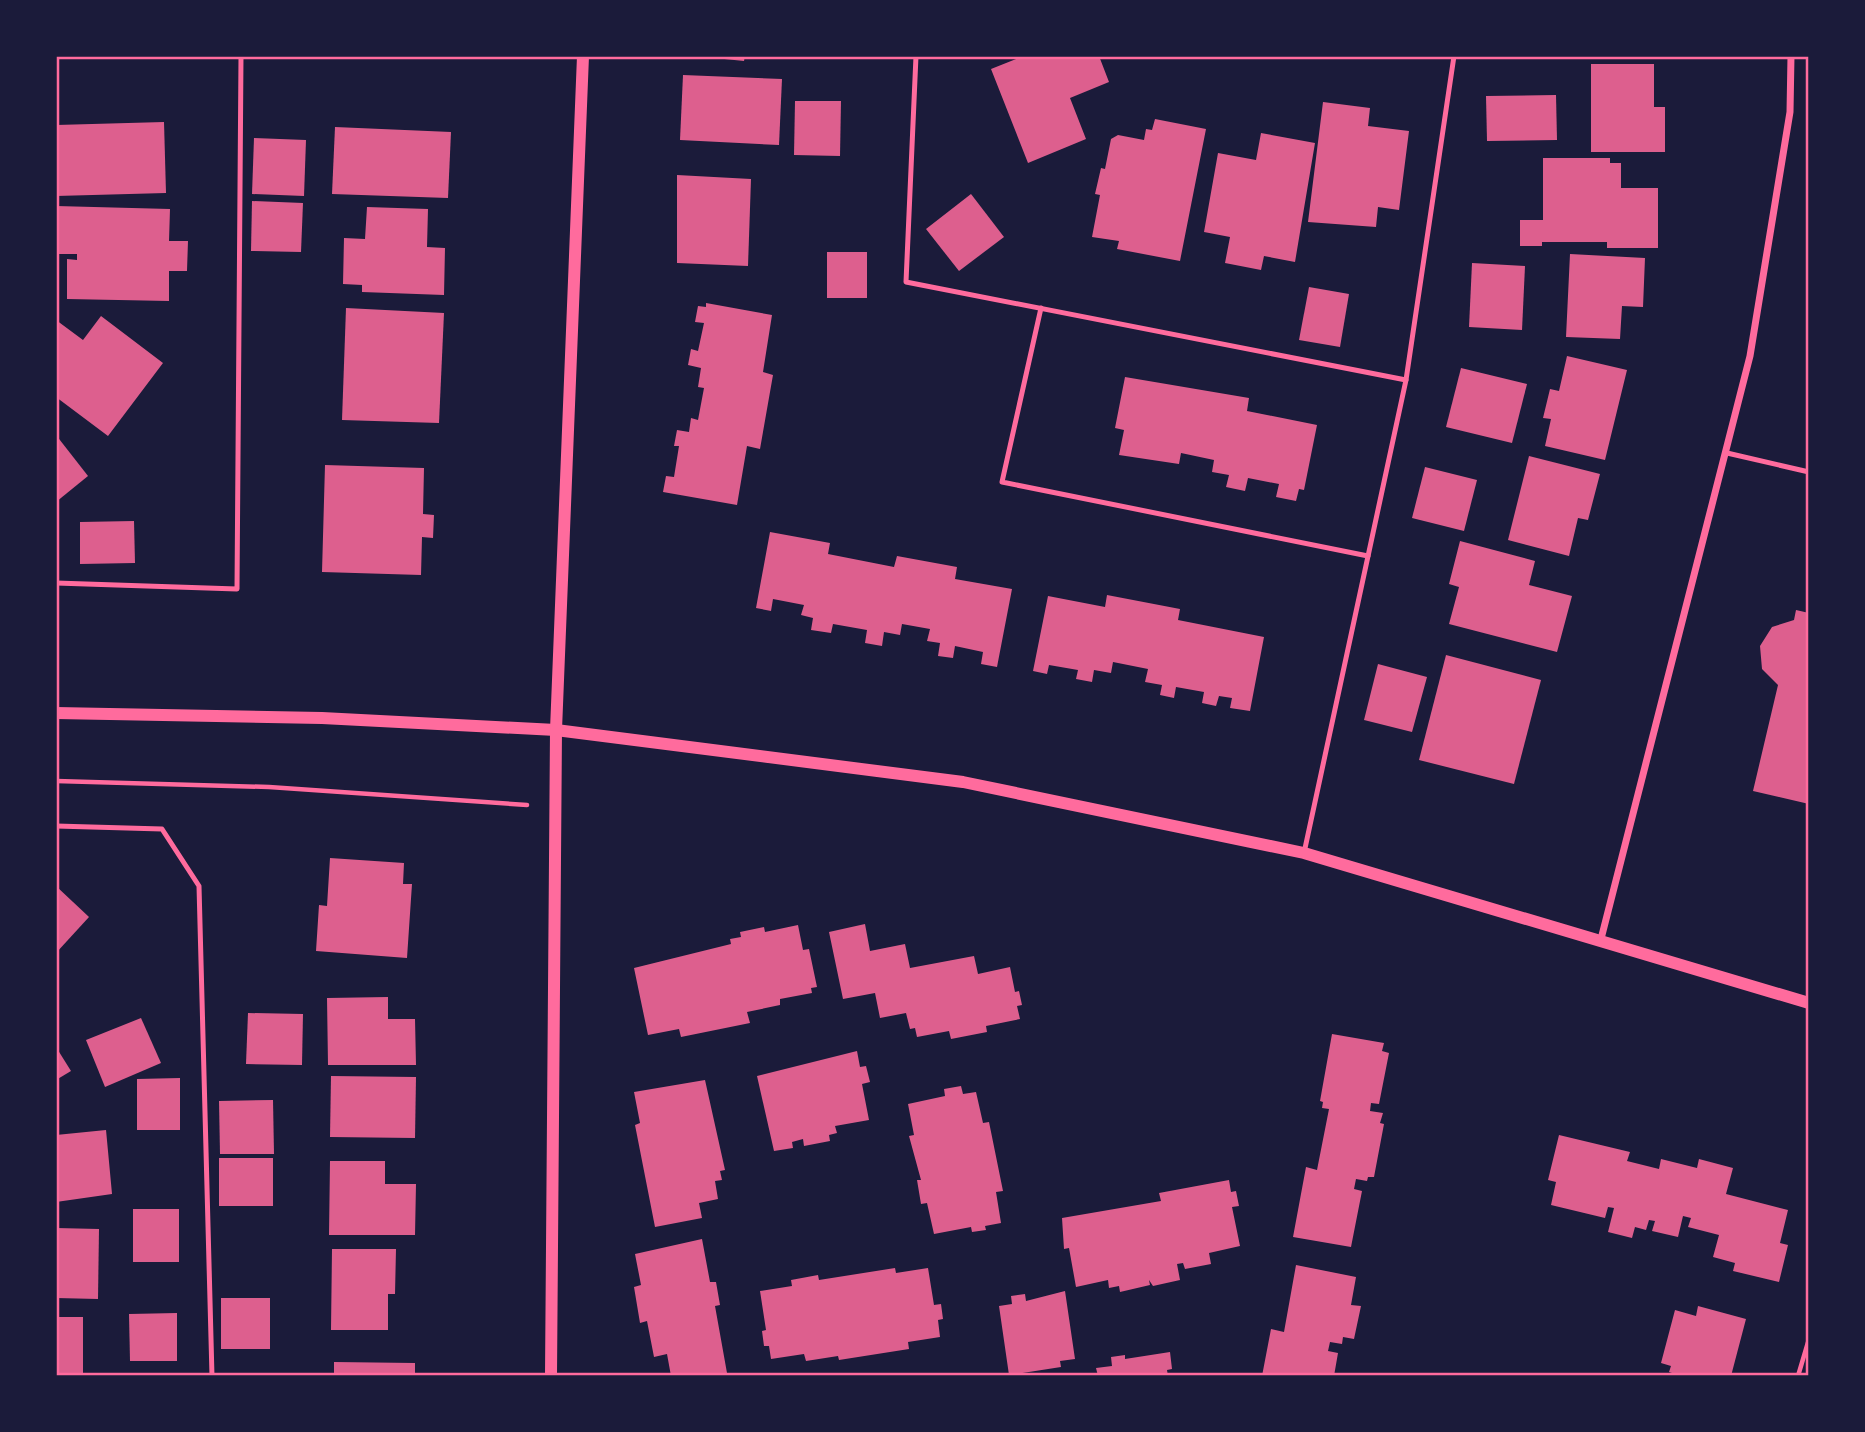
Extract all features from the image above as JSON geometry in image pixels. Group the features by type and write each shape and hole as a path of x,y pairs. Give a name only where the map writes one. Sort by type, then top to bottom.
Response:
{"street":[{"path":"551,1376 556,730 583,56"},
{"path":"1601,939 1750,356 1788,125 1791,56"},
{"path":"56,713 322,718 556,730 963,782 1304,853 1601,939 1809,1003"}],"lane":[{"path":"56,583 237,589 241,56"},
{"path":"916,56 906,282 1406,380"},
{"path":"1304,853 1406,380 1454,56"},
{"path":"1041,308 1002,482 1368,556"},
{"path":"1727,453 1809,472"},
{"path":"56,826 162,829 199,886 212,1376"}],"path":[{"path":"56,781 270,787 557,807"},
{"path":"1798,1376 1809,1339"}],"building":[{"path":"695,56 745,56 744,61"},
{"path":"1024,56 1099,56 1109,82 1070,98 1086,139 1028,163 991,69"},
{"path":"1591,64 1654,64 1654,107 1665,107 1665,152 1591,152"},
{"path":"683,75 782,79 779,145 680,140"},
{"path":"1556,95 1557,140 1487,141 1486,96"},
{"path":"795,101 841,101 840,156 794,155"},
{"path":"1323,102 1370,108 1368,126 1409,131 1399,210 1378,207 1376,227 1308,222"},
{"path":"1155,119 1206,129 1180,261 1117,249 1119,241 1092,237 1100,195 1095,194 1101,168 1105,169 1111,139 1118,135 1144,140 1146,129 1152,130"},
{"path":"164,122 166,193 56,196 56,125"},
{"path":"335,127 451,132 448,198 332,194"},
{"path":"1261,133 1315,143 1295,262 1264,256 1261,270 1225,263 1230,237 1204,232 1218,153 1256,160"},
{"path":"254,138 306,140 304,196 252,194"},
{"path":"1543,158 1610,158 1610,163 1621,163 1621,188 1658,188 1658,248 1607,248 1607,242 1542,242 1542,246 1520,246 1520,220 1543,220"},
{"path":"677,175 751,179 748,266 677,263"},
{"path":"971,194 1004,237 959,271 926,229"},
{"path":"252,201 303,203 301,252 251,251"},
{"path":"56,206 170,209 169,241 188,241 187,271 169,271 169,301 67,299 67,259 77,260 77,254 56,254"},
{"path":"367,207 428,209 427,247 445,248 444,295 362,292 362,285 343,284 344,238 365,239"},
{"path":"827,252 867,252 867,298 827,298"},
{"path":"1570,254 1645,258 1643,307 1622,306 1620,339 1566,337"},
{"path":"1472,263 1525,266 1522,330 1469,327"},
{"path":"1309,287 1349,294 1340,347 1299,340"},
{"path":"706,303 772,315 763,372 773,375 760,449 747,446 737,505 663,492 666,476 674,477 679,446 674,446 677,430 689,432 691,418 698,420 704,388 698,387 701,368 688,365 691,349 698,351 704,323 695,322 698,306 706,307"},
{"path":"346,308 444,313 439,423 342,420"},
{"path":"101,316 163,363 108,436 56,397 56,320 83,340"},
{"path":"1567,356 1627,370 1605,460 1545,446 1551,419 1543,418 1550,389 1559,391"},
{"path":"1461,368 1527,384 1512,443 1446,427"},
{"path":"1125,377 1249,398 1247,411 1317,425 1304,490 1299,489 1296,501 1276,497 1279,484 1248,478 1245,491 1226,487 1229,475 1212,472 1214,460 1181,453 1179,464 1119,455 1124,430 1115,428"},
{"path":"56,435 88,476 56,502"},
{"path":"1529,456 1600,474 1588,520 1578,518 1569,556 1508,540"},
{"path":"325,465 424,468 423,514 434,515 433,538 422,537 421,575 322,572"},
{"path":"1425,467 1477,480 1464,531 1412,518"},
{"path":"134,521 135,563 80,564 80,522"},
{"path":"770,532 830,543 828,554 894,567 897,556 957,567 955,579 1012,589 997,667 981,664 983,652 955,646 953,658 938,656 940,643 927,641 930,629 902,624 900,635 884,632 882,646 865,643 867,630 833,624 831,633 811,630 813,618 801,615 804,605 773,599 771,611 756,608"},
{"path":"1460,541 1535,561 1529,585 1572,596 1557,652 1449,624 1459,587 1449,584"},
{"path":"1107,595 1180,609 1178,620 1264,637 1250,711 1230,708 1232,698 1219,696 1216,706 1202,703 1204,692 1176,687 1174,698 1160,695 1162,685 1145,682 1148,669 1113,662 1111,673 1094,670 1092,682 1076,679 1078,670 1049,665 1047,674 1033,671 1048,596 1105,607"},
{"path":"1796,610 1809,613 1809,804 1753,791 1778,685 1762,669 1760,646 1772,627 1794,620"},
{"path":"1446,655 1541,680 1514,784 1419,760"},
{"path":"1378,664 1427,677 1412,732 1364,720"},
{"path":"330,858 404,863 403,884 412,884 407,958 316,951 319,905 327,906"},
{"path":"56,886 89,917 56,953"},
{"path":"865,924 870,951 905,944 910,968 974,956 978,974 1010,967 1015,992 1019,991 1022,1005 1017,1006 1020,1019 986,1026 987,1032 951,1039 949,1031 917,1037 915,1028 910,1029 906,1013 880,1018 875,993 843,999 829,932"},
{"path":"798,925 803,950 809,949 817,987 811,988 812,993 780,999 780,1005 747,1012 750,1023 681,1037 679,1029 648,1035 634,968 731,944 730,939 741,937 740,932 764,927 765,932"},
{"path":"388,997 388,1019 415,1019 416,1065 328,1065 327,998"},
{"path":"248,1013 303,1014 302,1065 246,1064"},
{"path":"141,1018 161,1063 105,1087 86,1040"},
{"path":"1332,1034 1384,1043 1382,1051 1389,1053 1379,1104 1371,1103 1370,1111 1383,1113 1380,1123 1384,1124 1374,1177 1368,1177 1367,1181 1356,1179 1354,1189 1362,1191 1351,1247 1293,1237 1306,1167 1317,1170 1329,1109 1322,1108 1323,1102 1320,1101"},
{"path":"56,1047 71,1071 56,1080"},
{"path":"857,1051 860,1067 866,1066 870,1082 862,1084 869,1120 835,1126 837,1133 829,1135 830,1141 804,1146 803,1139 792,1142 793,1148 774,1151 757,1076"},
{"path":"331,1076 416,1077 415,1138 330,1137"},
{"path":"180,1078 180,1130 137,1130 137,1079"},
{"path":"705,1080 725,1170 720,1171 722,1180 715,1181 718,1199 699,1203 702,1218 655,1227 635,1125 640,1123 634,1092"},
{"path":"961,1086 963,1094 976,1092 983,1123 989,1122 1003,1191 996,1192 1001,1223 985,1226 986,1230 972,1232 971,1227 934,1234 927,1203 921,1204 917,1180 921,1180 909,1136 914,1135 908,1104 945,1096 944,1089"},
{"path":"273,1100 274,1154 220,1154 219,1101"},
{"path":"106,1130 112,1194 56,1202 56,1135"},
{"path":"1559,1135 1630,1152 1627,1161 1659,1169 1661,1159 1697,1168 1699,1159 1733,1168 1726,1194 1788,1210 1780,1243 1788,1245 1779,1282 1733,1271 1735,1263 1713,1257 1719,1235 1688,1227 1691,1218 1683,1216 1678,1237 1652,1231 1655,1221 1649,1220 1646,1230 1635,1227 1632,1238 1608,1232 1614,1208 1608,1207 1605,1218 1551,1205 1556,1182 1548,1180"},
{"path":"219,1158 273,1158 273,1206 219,1206"},
{"path":"330,1161 385,1161 385,1184 416,1184 415,1235 329,1235"},
{"path":"1229,1180 1231,1192 1236,1191 1239,1206 1232,1207 1240,1246 1209,1253 1211,1264 1185,1269 1183,1263 1177,1264 1180,1280 1153,1286 1149,1280 1150,1285 1120,1292 1119,1286 1109,1288 1108,1280 1076,1287 1069,1248 1064,1249 1062,1218 1161,1201 1159,1193"},
{"path":"133,1209 179,1209 179,1262 133,1262"},
{"path":"56,1228 99,1229 98,1299 56,1298"},
{"path":"702,1239 710,1282 716,1282 720,1305 715,1306 727,1373 671,1376 667,1354 654,1357 647,1321 640,1323 634,1287 641,1285 635,1254"},
{"path":"332,1249 396,1249 395,1294 388,1294 388,1330 331,1330"},
{"path":"1296,1265 1356,1277 1351,1305 1361,1306 1354,1339 1343,1337 1342,1344 1330,1342 1328,1351 1338,1353 1334,1376 1262,1376 1271,1329 1284,1332"},
{"path":"895,1268 896,1273 928,1268 934,1305 941,1304 943,1319 938,1320 940,1337 908,1342 909,1349 839,1360 838,1356 806,1361 804,1354 771,1359 769,1346 764,1346 762,1331 766,1330 760,1291 792,1286 791,1280 818,1275 819,1280"},
{"path":"1065,1291 1075,1359 1060,1361 1061,1367 1009,1375 999,1306 1012,1304 1011,1296 1025,1294 1026,1301"},
{"path":"221,1298 270,1298 270,1349 221,1349"},
{"path":"1698,1306 1746,1319 1731,1376 1681,1376 1669,1372 1671,1366 1661,1363 1675,1310 1696,1316"},
{"path":"177,1313 177,1361 130,1361 129,1314"},
{"path":"56,1317 83,1317 83,1376 56,1376"},
{"path":"1170,1352 1172,1369 1167,1370 1168,1376 1098,1376 1096,1368 1112,1366 1111,1357 1125,1355 1125,1359"},
{"path":"334,1362 415,1363 415,1376 334,1376"}]}
